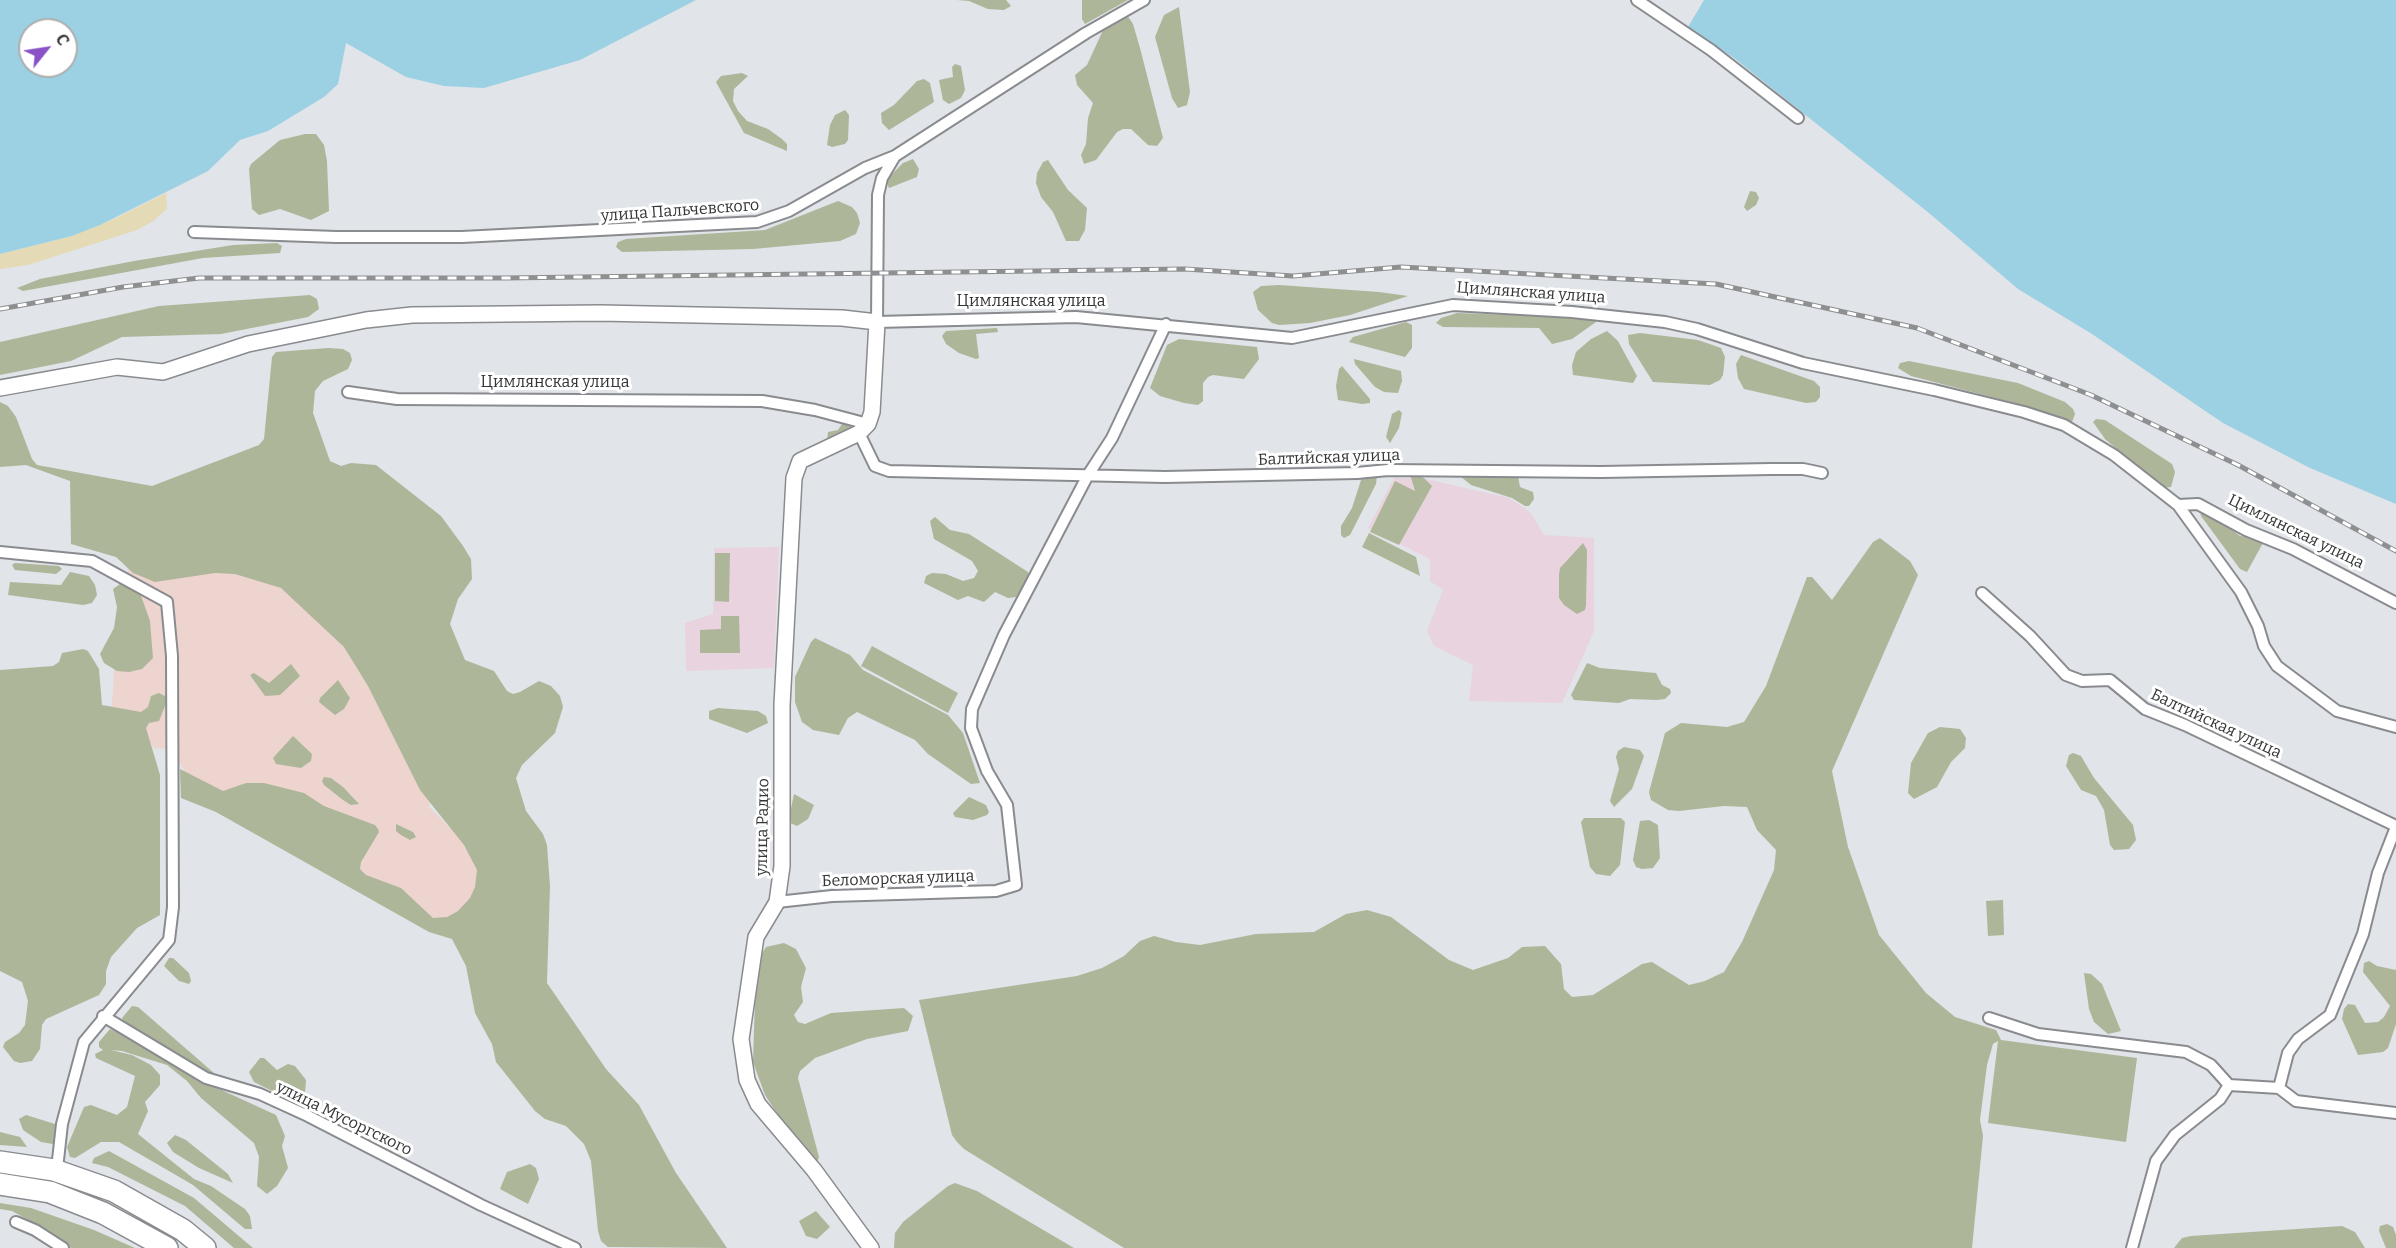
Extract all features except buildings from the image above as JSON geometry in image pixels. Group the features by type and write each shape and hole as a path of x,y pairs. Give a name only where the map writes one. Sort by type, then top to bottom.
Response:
{"highway":[{"path":"0,1162 54,1170 114,1191 183,1230 205,1248"},
{"path":"0,1184 51,1192 103,1213 167,1248"}],"main road":[{"path":"0,388 117,367 163,372 248,344 366,320 412,315 600,313 842,318 877,322 872,412 863,428"},
{"name":"улица Радио","path":"863,428 800,461 794,478 782,705 784,830 777,902 756,937 742,1023 743,1064 747,1080 758,1104 814,1170 870,1248"}],"street":[{"name":"улица Пальчевского","path":"194,232 336,237 462,237 758,222 789,211 865,168 895,156 1086,33 1144,0"},
{"path":"1637,0 1711,50 1798,118"},
{"path":"877,322 876,210 882,178 895,156"},
{"name":"Цимлянская улица","path":"877,322 1076,316 1292,338 1453,305 1572,312 1665,322 1696,328 1803,363 1934,390 2024,412 2064,425 2114,455 2178,505 2241,592 2258,626 2264,646 2277,666 2337,711 2396,727"},
{"path":"1089,475 1112,438 1166,324"},
{"name":"Цимлянская улица","path":"348,392 408,399 762,401 814,410 863,428"},
{"name":"Балтийская улица","path":"863,428 875,466 882,470 1177,477 1357,473 1388,470 1601,472 1782,469 1822,473"},
{"name":"Беломорская улица","path":"777,902 832,896 996,891 1014,887 1016,881 1007,805 987,771 971,728 972,709 1004,635 1089,475"},
{"name":"Цимлянская улица","path":"2178,505 2199,504 2246,530 2293,549 2396,603"},
{"path":"0,552 92,561 167,602 173,701 172,928 169,940 88,1036 80,1053 62,1124 58,1160 54,1170"},
{"name":"Балтийская улица","path":"1983,593 2030,636 2066,675 2082,681 2110,680 2145,709 2191,728 2396,826 2378,873 2363,934 2330,1015 2298,1039 2288,1053 2279,1088"},
{"name":"улица Мусоргского","path":"103,1016 206,1078 260,1094 308,1116 481,1205 574,1248"},
{"path":"1989,1018 2038,1034 2186,1052 2211,1065 2229,1085 2279,1088 2296,1101 2396,1113"},
{"path":"2132,1248 2156,1161 2175,1136 2220,1099 2229,1085"},
{"path":"16,1222 35,1230 63,1248"}],"shaded area":[{"path":"1394,478 1426,479 1509,498 1530,512 1544,535 1594,538 1594,631 1562,703 1469,701 1473,665 1434,646 1427,631 1443,590 1430,581 1430,559 1368,528"},
{"path":"222,497 374,647 435,782 429,807 486,863 465,939 196,789 171,749 154,748 137,725 111,719 114,673 136,507"},
{"path":"779,547 774,668 686,671 685,623 713,614 714,548"}],"green space":[{"path":"957,0 1006,0 1011,6 1004,10 988,9 969,1"},
{"path":"1082,0 1128,0 1085,24 1082,19"},
{"path":"1179,7 1190,92 1187,105 1178,108 1172,98 1155,37 1164,15"},
{"path":"1127,15 1133,24 1163,138 1157,146 1148,145 1131,129 1123,129 1117,132 1096,160 1084,164 1081,155 1086,144 1088,118 1093,103 1077,85 1075,75 1087,65 1104,28"},
{"path":"955,64 961,66 965,90 961,98 949,104 943,100 939,80 953,77 952,67"},
{"path":"742,73 748,76 734,89 733,101 738,111 747,121 768,129 782,139 787,144 787,151 744,133 716,82 721,76"},
{"path":"924,79 930,83 934,102 889,130 882,123 881,113 894,105 917,81"},
{"path":"845,110 849,115 848,140 845,144 832,147 827,145 830,125 835,115"},
{"path":"305,134 316,134 324,145 329,211 311,220 280,209 259,215 252,209 249,169 251,164 280,140"},
{"path":"913,159 919,169 917,177 889,188 887,183 890,176 903,163"},
{"path":"1048,160 1068,190 1087,208 1085,230 1079,241 1066,241 1053,212 1041,197 1036,183 1037,173 1043,162"},
{"path":"1750,191 1756,192 1759,198 1756,205 1747,211 1744,207"},
{"path":"838,201 852,207 860,223 856,234 840,241 753,249 622,252 616,247 618,242 626,239 765,230"},
{"path":"277,243 282,246 280,253 203,258 23,291 17,288 40,279 134,261 233,245"},
{"path":"1279,285 1408,296 1350,315 1310,323 1279,325 1272,323 1258,310 1253,292 1261,286"},
{"path":"310,295 317,299 319,309 308,317 221,334 122,337 71,361 0,375 0,342 159,306"},
{"path":"1457,313 1592,318 1596,322 1572,339 1552,344 1539,328 1443,327 1436,323 1441,318"},
{"path":"1406,322 1412,325 1412,348 1405,357 1349,342 1353,337"},
{"path":"997,328 998,332 976,334 979,358 976,359 959,353 946,344 942,336 946,331"},
{"path":"1607,331 1618,341 1637,376 1633,383 1573,375 1572,365 1576,352 1591,339"},
{"path":"1640,333 1698,340 1721,348 1725,357 1723,375 1720,380 1710,385 1653,382 1629,344 1628,335"},
{"path":"1179,339 1257,347 1259,359 1244,379 1213,375 1208,377 1203,383 1203,401 1198,405 1184,403 1160,396 1150,388 1167,345"},
{"path":"343,349 350,353 352,360 348,369 323,381 315,391 313,413 330,461 341,466 351,463 376,465 441,516 463,546 471,559 472,579 458,599 450,624 465,660 494,671 507,691 513,694 539,681 551,686 560,696 563,707 555,733 522,765 516,778 526,811 543,834 547,845 550,886 547,983 606,1069 639,1105 676,1173 727,1248 608,1247 601,1241 598,1231 591,1161 584,1144 566,1126 545,1119 535,1111 496,1062 492,1044 475,1013 466,966 452,939 429,932 216,812 181,798 180,769 223,791 246,783 264,783 304,793 324,806 375,825 379,832 361,862 360,869 366,875 401,888 433,918 447,917 458,911 470,898 475,887 477,870 464,845 420,790 368,686 344,647 281,588 235,574 215,573 155,582 133,573 116,557 71,544 70,481 26,465 0,467 0,402 8,406 16,417 32,459 37,465 152,486 259,445 264,439 272,357 276,352"},
{"path":"1741,355 1814,381 1820,387 1820,397 1816,402 1806,403 1744,389 1738,378 1736,364"},
{"path":"1354,359 1401,371 1402,381 1398,393 1384,392 1375,387 1355,364"},
{"path":"1909,361 2018,383 2065,402 2075,414 2072,422 2066,422 2026,406 1911,376 1898,368 1900,363"},
{"path":"1342,366 1370,399 1370,403 1338,400 1336,386 1339,369"},
{"path":"1399,410 1402,413 1399,428 1390,443 1386,437 1392,414"},
{"path":"2096,419 2105,420 2172,464 2175,472 2171,487 2163,488 2105,439 2093,422"},
{"path":"842,424 850,425 852,430 827,441 828,432 838,430"},
{"path":"1409,471 1424,478 1432,486 1399,545 1370,532 1395,481 1415,491"},
{"path":"1377,475 1376,484 1350,535 1344,538 1341,535 1341,526 1352,508 1362,477"},
{"path":"1460,476 1518,476 1520,487 1533,492 1534,499 1529,506 1525,506 1512,498 1471,485"},
{"path":"2200,511 2206,511 2240,536 2257,538 2263,543 2247,572 2240,569 2201,516"},
{"path":"935,517 950,530 969,534 1028,572 1029,576 1016,597 1008,598 995,592 984,602 968,596 958,600 924,583 926,576 932,573 946,574 963,581 974,578 978,571 972,561 934,539 930,521"},
{"path":"1369,533 1416,557 1420,576 1362,547"},
{"path":"1880,538 1910,561 1918,575 1832,771 1848,847 1879,935 1926,993 1955,1017 1996,1030 2001,1040 2137,1058 2126,1142 1988,1123 1998,1041 1993,1044 1987,1065 1980,1120 1983,1136 1972,1248 1124,1248 964,1149 952,1135 919,1000 1077,976 1102,968 1124,956 1140,941 1154,936 1200,945 1256,934 1314,932 1346,914 1367,910 1391,917 1449,960 1473,970 1508,958 1522,947 1545,946 1561,964 1564,989 1572,997 1593,995 1642,964 1652,962 1689,985 1705,981 1724,972 1742,942 1774,870 1776,850 1757,830 1747,807 1724,806 1679,811 1668,810 1651,800 1649,792 1665,733 1681,723 1727,727 1744,722 1766,686 1807,577 1812,577 1832,600 1873,542"},
{"path":"1583,543 1587,550 1586,605 1585,610 1577,614 1564,605 1559,598 1559,575 1560,568"},
{"path":"715,553 730,553 729,602 715,601"},
{"path":"15,563 59,566 62,569 56,574 15,570 12,565"},
{"path":"70,572 89,576 95,585 97,595 92,603 83,605 8,595 10,582 61,585"},
{"path":"120,584 140,593 150,621 153,658 142,669 129,672 117,671 104,663 100,654 114,628 117,607 113,589"},
{"path":"721,616 739,616 740,653 700,653 700,630 721,629"},
{"path":"815,638 850,655 863,670 948,715 963,733 980,783 971,784 928,754 915,740 857,712 848,718 839,735 813,730 802,722 795,702 795,677"},
{"path":"872,646 958,693 948,713 861,666"},
{"path":"83,649 88,651 99,669 102,705 141,712 148,707 151,696 159,693 165,696 167,701 159,721 149,723 146,728 160,775 160,915 137,928 111,957 106,971 106,984 99,995 46,1019 42,1025 40,1049 32,1061 20,1063 14,1061 3,1047 5,1042 19,1033 25,1025 28,1001 22,982 0,971 0,670 53,666 59,662 62,653"},
{"path":"1587,663 1600,668 1656,673 1662,685 1670,689 1671,693 1665,699 1630,699 1619,703 1574,700 1571,695"},
{"path":"291,664 300,676 280,695 265,696 250,675 254,673 269,683"},
{"path":"338,680 350,698 344,709 335,715 319,702 320,698"},
{"path":"718,708 758,711 766,716 768,723 747,733 709,719 709,711"},
{"path":"1940,727 1960,729 1966,738 1965,748 1951,762 1937,787 1914,799 1908,793 1911,763 1928,733"},
{"path":"293,736 312,754 311,761 301,768 276,764 273,758"},
{"path":"1624,747 1640,750 1644,756 1632,789 1614,807 1610,801 1619,769 1616,757 1618,751"},
{"path":"2073,753 2081,756 2094,778 2133,825 2136,840 2129,849 2114,850 2110,845 2104,810 2096,796 2081,790 2066,766 2069,755"},
{"path":"324,777 331,778 343,787 359,804 351,805 343,800 324,785 322,781"},
{"path":"794,794 814,805 808,819 797,826 790,823 789,818"},
{"path":"969,797 986,805 989,812 987,815 973,820 955,817 953,813"},
{"path":"1584,818 1621,818 1625,822 1620,865 1610,876 1596,874 1590,867 1581,822"},
{"path":"1649,820 1658,825 1660,858 1653,868 1642,869 1636,867 1633,860 1640,821"},
{"path":"396,824 413,832 416,837 410,840 401,835 396,831"},
{"path":"2003,900 2004,935 1988,936 1986,901"},
{"path":"784,943 796,949 806,968 801,987 803,1002 794,1015 798,1022 805,1024 831,1013 904,1008 913,1016 908,1031 867,1039 815,1058 800,1071 798,1078 819,1157 816,1166 810,1164 765,1095 753,1062 755,999 761,955 766,947"},
{"path":"169,958 173,958 189,973 191,981 189,984 179,981 164,966"},
{"path":"2369,961 2377,966 2396,970 2396,1024 2388,1048 2383,1052 2358,1055 2342,1019 2344,1009 2348,1004 2355,1005 2365,1023 2378,1022 2390,1006 2363,972 2364,963"},
{"path":"2084,973 2091,974 2102,984 2121,1031 2108,1034 2094,1022 2089,1009"},
{"path":"132,1006 138,1007 214,1073 214,1077 124,1023 122,1018"},
{"path":"110,1029 139,1041 202,1081 276,1115 285,1136 282,1146 288,1168 277,1186 267,1194 257,1186 259,1157 254,1143 201,1098 187,1081 167,1065 122,1051 111,1050 132,1055 151,1065 160,1075 160,1085 145,1102 148,1111 138,1134 194,1179 211,1186 245,1209 250,1216 252,1229 245,1229 193,1185 119,1142 101,1142 75,1158 70,1157 67,1147 84,1107 91,1105 117,1115 127,1107 135,1076 96,1058 95,1054 103,1050 99,1047 99,1042"},
{"path":"260,1058 264,1058 277,1070 288,1064 295,1066 306,1080 305,1094 278,1094 254,1082 249,1072"},
{"path":"26,1115 55,1124 56,1140 53,1144 41,1142 23,1130 19,1119"},
{"path":"0,1132 20,1137 27,1147 0,1145"},
{"path":"175,1135 186,1140 228,1174 233,1183 199,1168 173,1152 167,1143"},
{"path":"109,1151 194,1198 253,1248 234,1248 185,1206 108,1167 92,1163 94,1158"},
{"path":"530,1164 536,1168 539,1179 528,1204 500,1189 507,1172"},
{"path":"955,1183 977,1191 1074,1248 894,1248 895,1233 903,1222 948,1186"},
{"path":"0,1203 31,1208 94,1230 135,1248 71,1248 52,1233 12,1211 0,1209"},
{"path":"816,1211 830,1227 817,1239 806,1236 799,1221"},
{"path":"2387,1224 2393,1227 2396,1235 2396,1248 2386,1248 2379,1231 2380,1226"},
{"path":"2342,1226 2355,1232 2365,1248 2174,1248 2182,1238 2191,1236"}],"sand":[{"path":"166,193 167,209 152,222 137,230 28,265 0,269 0,254 72,236 118,217"}],"water":[{"path":"0,0 696,0 580,60 484,88 444,86 406,77 346,43 338,84 324,97 268,131 240,140 208,171 100,225 72,236 0,254"},
{"path":"1704,0 2396,0 2396,504 2310,468 2223,423 2092,334 2018,289 1929,213 1734,58 1688,27"}],"railway":[{"path":"0,309 123,287 199,278 505,278 1185,269 1293,276 1401,267 1716,284 1917,328 2091,395 2238,465 2396,551"}]}
